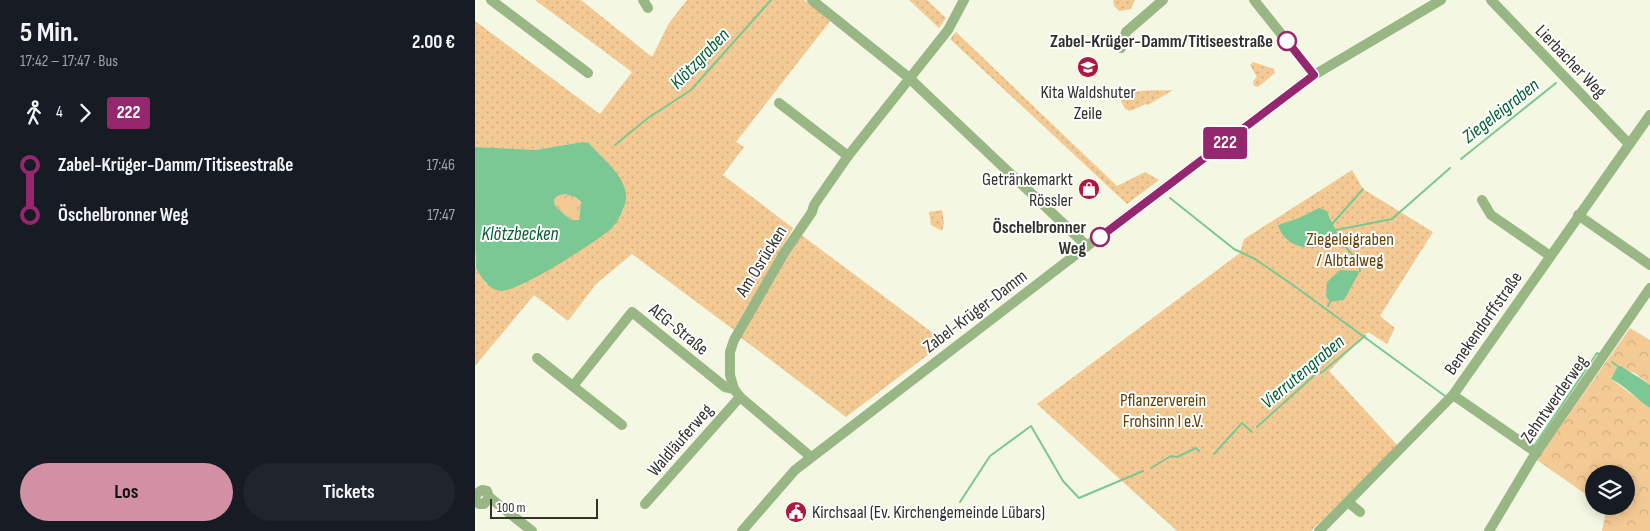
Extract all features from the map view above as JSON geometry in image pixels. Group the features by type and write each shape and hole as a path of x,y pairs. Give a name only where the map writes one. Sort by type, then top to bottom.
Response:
{"street":[{"path":"491,0 588,73"},
{"path":"813,0 908,78 1087,246"},
{"name":"Am Osrücken","path":"737,393 729,364 734,340 784,253 848,156 947,30 964,0"},
{"path":"1121,48 1126,32 1163,0"},
{"path":"1254,0 1314,75"},
{"name":"Zabel-Krüger-Damm","path":"742,531 795,470 1087,246 1314,75 1441,0"},
{"name":"Lierbacher Weg","path":"1491,0 1629,144"},
{"path":"779,103 848,156"},
{"name":"Benekendorffstraße","path":"1319,531 1453,395 1549,255 1650,115"},
{"path":"1482,200 1491,215 1549,255"},
{"path":"1578,215 1650,265"},
{"name":"Zehntwerderweg","path":"1489,531 1537,453 1650,288"},
{"name":"AEG-Straße","path":"573,386 632,312 725,387 737,393"},
{"path":"537,358 622,425"},
{"path":"737,393 811,457"},
{"name":"Waldläuferweg","path":"645,504 737,393"},
{"path":"1453,395 1537,453"},
{"path":"475,495 482,490 488,493 489,497 531,531"},
{"path":"475,499 479,504 483,504 489,497"},
{"path":"1348,502 1360,512"}],"green space":[{"path":"535,0 581,0 652,57 669,23 687,0 804,0 831,20 736,142 744,147 723,175 793,228 734,330 632,254 596,284 568,321 534,295 475,366 475,266 486,284 523,284 613,227 623,211 626,195 619,178 589,143 583,142 530,151 475,147 475,21 600,114 632,72"},
{"path":"909,0 927,0 946,18 939,28"},
{"path":"1113,0 1135,0 1131,9 1119,11 1114,6"},
{"path":"956,32 1117,186 1145,172 1159,180 1127,204 950,39"},
{"path":"1253,62 1274,69 1275,73 1258,87 1254,86 1253,81 1257,77 1250,65"},
{"path":"1147,90 1173,90 1148,105 1146,104 1130,111 1125,109 1121,101 1123,96 1129,93"},
{"name":"Pflanzerverein Frohsinn I e.V.","path":"1352,170 1363,189 1433,232 1380,316 1395,328 1387,344 1368,332 1329,371 1398,446 1311,531 1177,531 1037,404 1240,253 1244,239"},
{"path":"565,194 575,197 581,203 579,220 571,220 555,206 554,200 557,195"},
{"path":"942,210 944,223 942,231 931,225 929,212"},
{"path":"800,234 945,342 846,417 740,337"},
{"path":"1630,328 1650,340 1650,385 1635,373 1617,369 1611,379 1650,408 1650,531 1602,531 1605,515 1635,515 1635,465 1585,465 1585,494 1537,460"}],"water":[{"name":"Klötzbecken","path":"583,142 589,143 613,168 623,183 625,203 621,215 614,226 590,244 539,276 509,289 496,290 486,282 476,268 475,147 535,150","holes":["565,194 575,197 581,202 579,220 571,220 555,206 554,200 557,196"]},
{"path":"1319,208 1327,211 1338,239 1312,248 1295,245 1282,234 1278,225 1299,218"},
{"path":"1340,270 1360,271 1344,300 1330,302 1326,296 1327,282"},
{"path":"1618,366 1621,366 1650,385 1650,408 1611,379"}],"waterway":[{"name":"Klötzgraben","path":"615,145 648,118 691,90 771,0"},
{"name":"Ziegeleigraben","path":"1461,159 1556,83"},
{"name":"Ziegeleigraben","path":"1336,230 1392,219 1450,168"},
{"path":"1332,224 1363,189"},
{"path":"1170,198 1234,249 1255,259 1293,285 1445,396"},
{"path":"1337,237 1359,262 1360,271"},
{"path":"1328,306 1331,300"},
{"name":"Vierrutengraben","path":"1257,427 1319,371 1321,373 1365,336"},
{"path":"1534,446 1597,353 1599,354"},
{"path":"1612,362 1620,368"},
{"name":"Vierrutengraben","path":"1214,454 1242,423 1252,432"},
{"name":"Vierrutengraben","path":"960,502 990,456 1031,426 1063,481 1079,498 1143,471"},
{"name":"Vierrutengraben","path":"1151,468 1171,456 1177,457 1196,448 1199,451"}],"bus line":[{"name":"222","path":"1100,237 1314,75 1287,41"}],"place":[{"name":"Zabel-Krüger-Damm/Titiseestraße","path":"1287,41"},
{"name":"Kita Waldshuter Zeile","path":"1088,67"},
{"name":"Getränkemarkt Rössler","path":"1089,189"},
{"name":"Öschelbronner Weg","path":"1100,237"},
{"name":"Kirchsaal (Ev. Kirchengemeinde Lübars)","path":"796,512"}],"park label":[{"name":"Ziegeleigraben / Albtalweg","path":"1350,249"}]}
